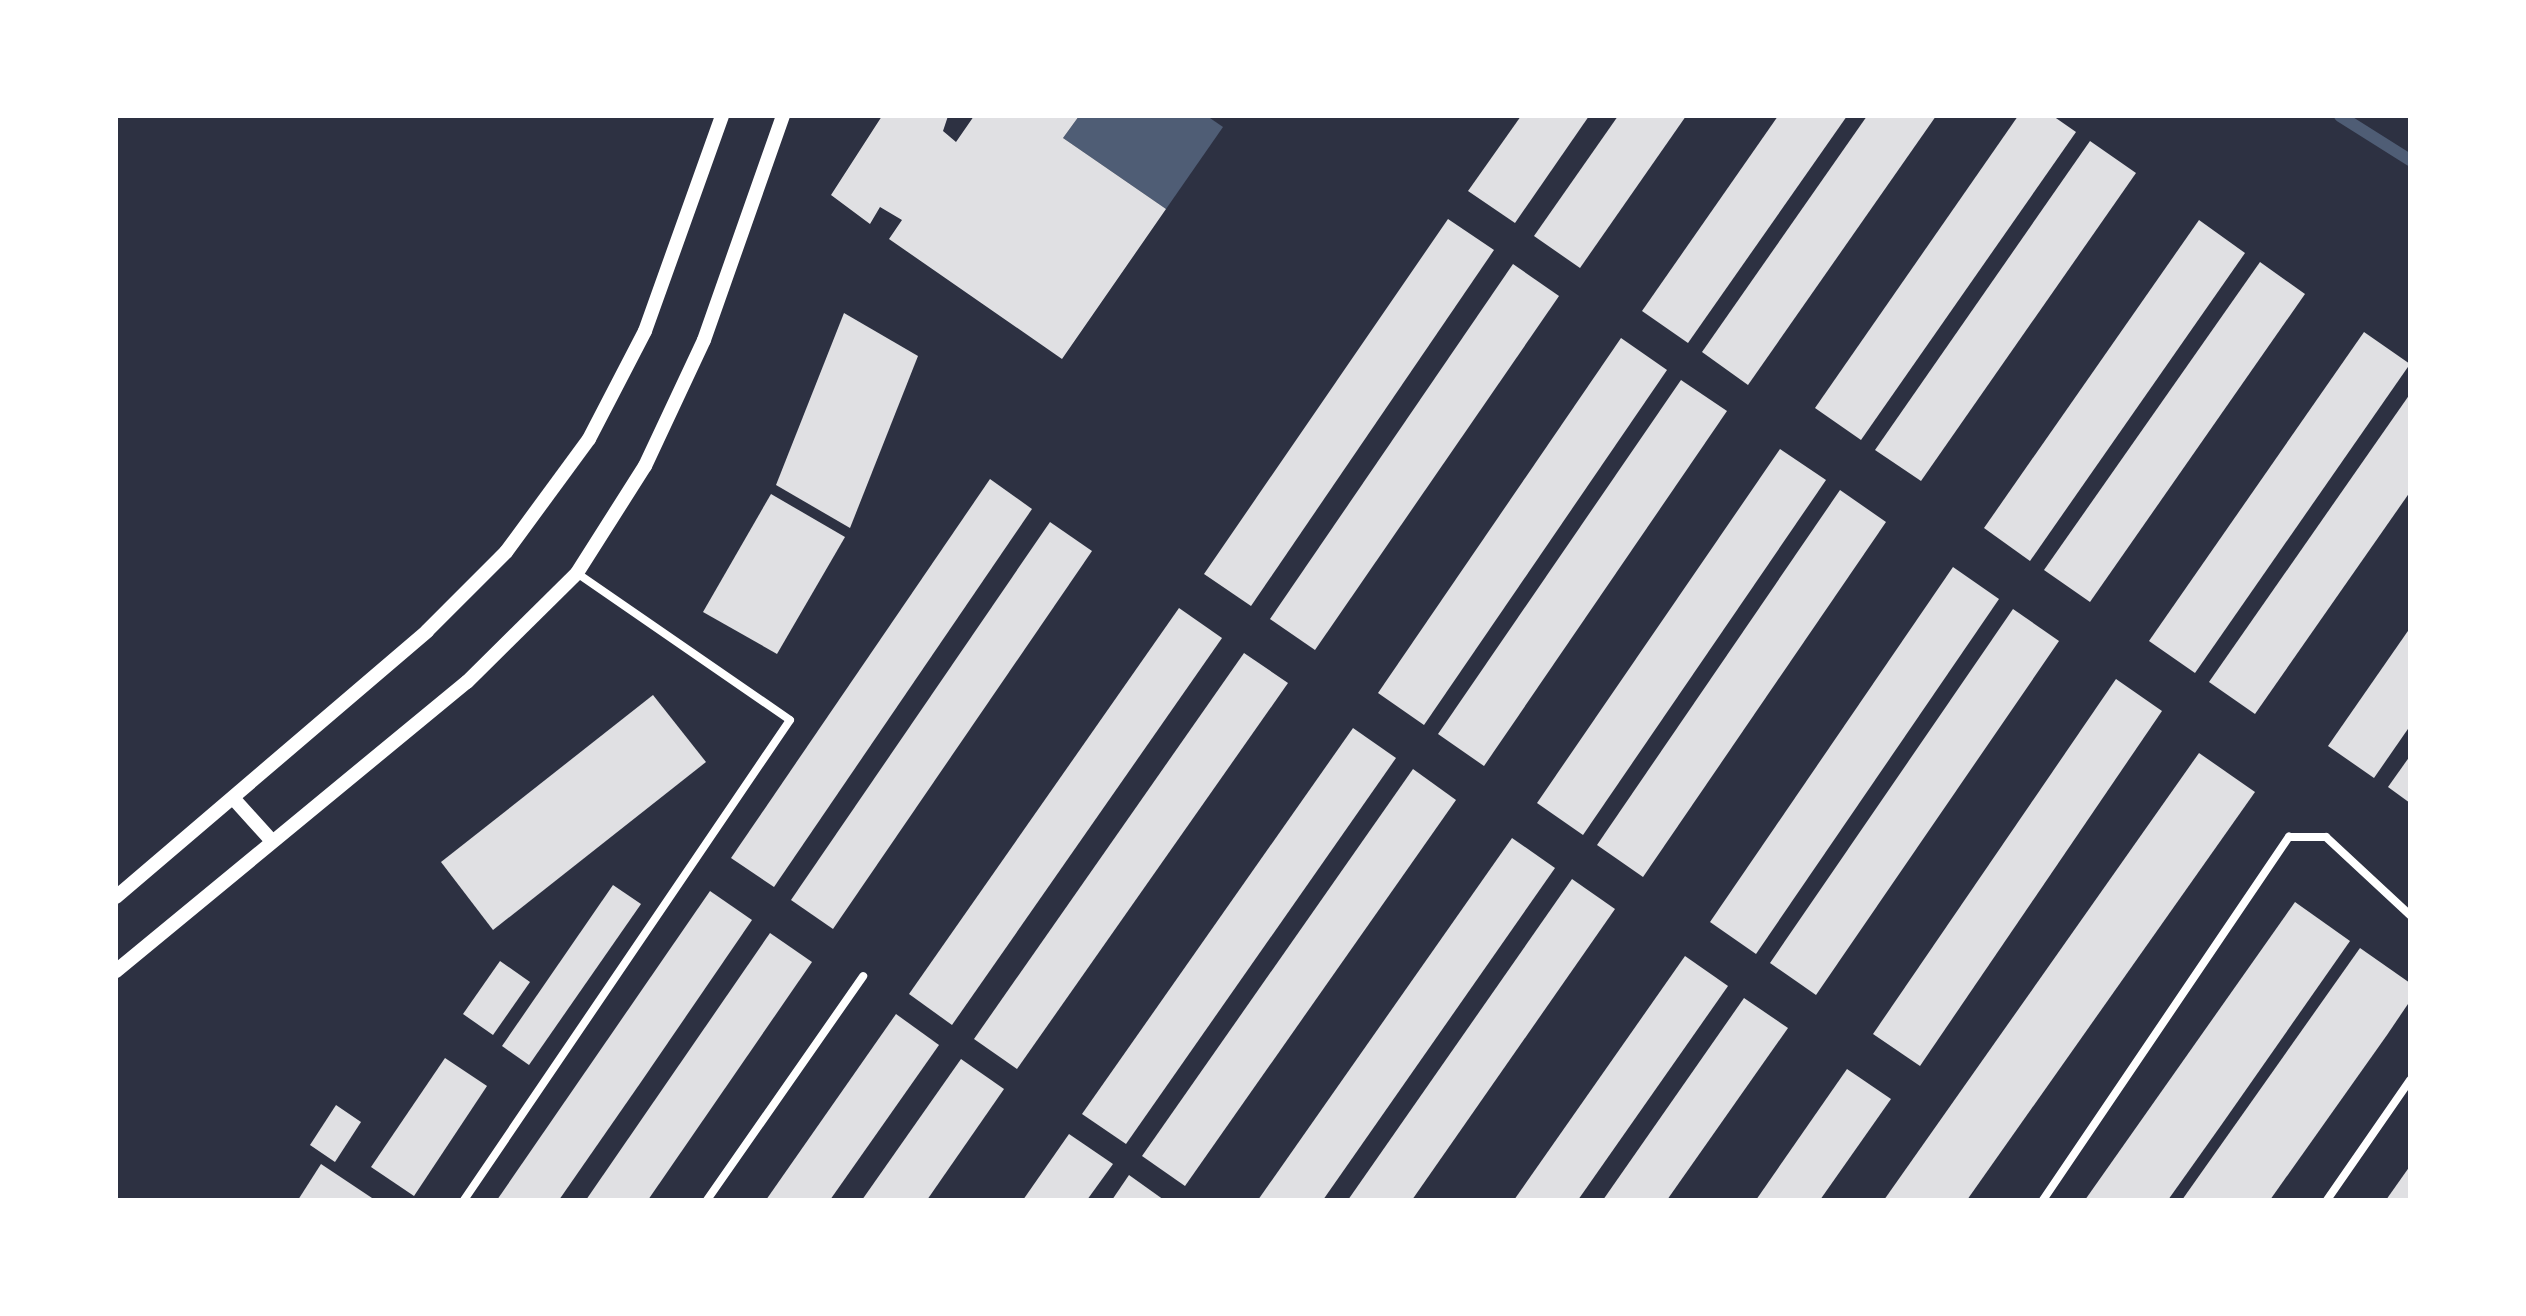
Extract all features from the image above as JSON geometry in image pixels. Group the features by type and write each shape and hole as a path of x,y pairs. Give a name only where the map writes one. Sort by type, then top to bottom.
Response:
{"street":[{"path":"116,897 427,631 506,552 589,439 645,331 722,116"},
{"path":"116,971 271,840 467,682 577,573 645,466 704,340 783,116"},
{"path":"464,1200 790,720 577,573"},
{"path":"233,798 271,840"},
{"path":"2043,1200 2289,837 2309,832 2326,837 2410,915"},
{"path":"707,1200 863,976"},
{"path":"2327,1200 2410,1080"}],"water":[{"path":"1079,116 1207,116 1223,127 1166,209 1063,138"}],"building":[{"path":"882,116 948,116 943,131 956,142 974,116 1079,116 1063,138 1166,209 1062,359 889,239 902,220 880,207 870,224 831,195"},
{"path":"1521,116 1589,116 1515,223 1468,191"},
{"path":"1618,116 1686,116 1580,268 1534,236"},
{"path":"1778,116 1847,116 1688,343 1642,311"},
{"path":"1867,116 1936,116 1748,385 1702,352"},
{"path":"2018,116 2053,116 2076,132 1861,440 1815,408"},
{"path":"2090,141 2136,173 1921,481 1875,450"},
{"path":"1448,219 1494,250 1251,606 1204,574"},
{"path":"2199,220 2245,253 2030,561 1984,528"},
{"path":"2260,262 2305,294 2090,602 2044,570"},
{"path":"1513,264 1559,296 1315,650 1270,619"},
{"path":"844,313 918,356 850,528 776,485"},
{"path":"2364,332 2410,364 2195,673 2149,641"},
{"path":"1621,338 1667,370 1424,725 1378,693"},
{"path":"1681,380 1727,411 1484,766 1438,734"},
{"path":"2410,394 2410,492 2255,714 2209,682"},
{"path":"1780,449 1826,480 1583,835 1537,803"},
{"path":"990,479 1032,509 774,887 731,858"},
{"path":"1840,490 1886,522 1643,877 1597,845"},
{"path":"771,494 845,537 777,654 703,612"},
{"path":"1050,522 1092,551 833,929 791,900"},
{"path":"1953,567 1999,599 1756,954 1710,922"},
{"path":"1179,608 1222,638 952,1025 909,994"},
{"path":"2013,609 2059,641 1816,995 1770,963"},
{"path":"2410,628 2410,726 2374,778 2328,746"},
{"path":"1244,653 1288,683 1017,1069 974,1039"},
{"path":"2116,679 2162,711 1920,1066 1873,1034"},
{"path":"653,695 706,762 493,930 441,862"},
{"path":"1353,728 1396,758 1126,1144 1082,1114"},
{"path":"2199,753 2255,792 1967,1200 1884,1200"},
{"path":"2410,756 2410,803 2388,787"},
{"path":"1413,769 1456,800 1185,1186 1142,1156"},
{"path":"1512,838 1555,868 1323,1200 1258,1200"},
{"path":"1572,879 1615,909 1412,1200 1348,1200"},
{"path":"613,885 641,904 529,1065 502,1046"},
{"path":"710,891 752,920 641,1082 559,1200 497,1200"},
{"path":"2295,902 2350,941 2222,1124 2168,1200 2085,1200"},
{"path":"770,933 812,962 648,1200 586,1200"},
{"path":"2360,948 2410,983 2410,1001 2387,1035 2270,1200 2182,1200"},
{"path":"1685,956 1728,986 1578,1200 1514,1200"},
{"path":"500,961 530,982 493,1035 463,1014"},
{"path":"1744,998 1788,1028 1667,1200 1603,1200"},
{"path":"896,1014 939,1045 830,1200 766,1200"},
{"path":"445,1058 487,1086 414,1196 371,1167"},
{"path":"961,1059 1004,1089 927,1200 862,1200"},
{"path":"1847,1069 1891,1099 1820,1200 1756,1200"},
{"path":"336,1105 361,1122 335,1162 310,1145"},
{"path":"1069,1134 1113,1164 1087,1200 1023,1200"},
{"path":"321,1164 375,1200 298,1200"},
{"path":"2410,1166 2410,1200 2386,1200"},
{"path":"1129,1175 1164,1200 1112,1200"}],"waterway":[{"path":"2340,116 2410,160"}]}
